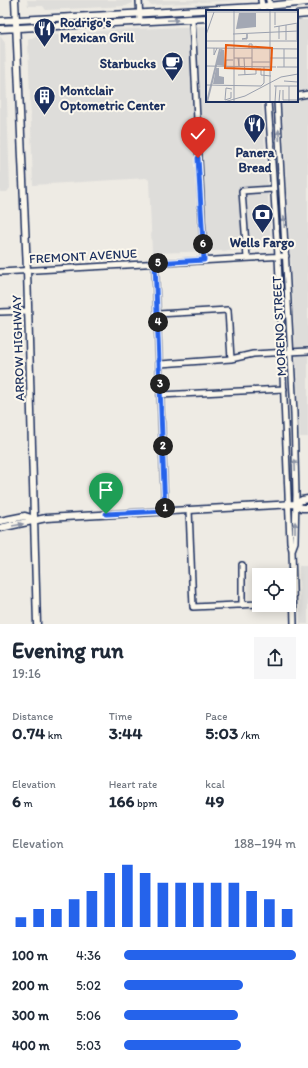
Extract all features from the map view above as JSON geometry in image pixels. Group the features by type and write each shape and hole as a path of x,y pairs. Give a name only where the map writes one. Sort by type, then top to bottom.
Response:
{"main road":[{"name":"ARROW HIGHWAY","path":"15,0 28,311 37,624"},
{"path":"0,21 270,6 308,2"},
{"path":"298,15 308,14"},
{"path":"0,29 206,18"},
{"path":"0,521 25,516 34,519 296,504 302,500 308,499"},
{"path":"296,504 302,508 308,508"},
{"path":"0,528 25,524 34,519"}],"street":[{"path":"139,0 140,22"},
{"path":"192,19 204,260"},
{"path":"298,96 308,94"},
{"name":"MORENO STREET","path":"268,102 283,352 292,568"},
{"name":"MORENO STREET","path":"278,102 291,351 296,504 295,542 292,550"},
{"path":"247,258 242,191 273,189"},
{"name":"FREMONT AVENUE","path":"0,272 286,256"},
{"path":"155,263 165,511"},
{"path":"158,314 228,310 231,359"},
{"path":"0,312 28,311"},
{"path":"160,364 231,359 247,354 308,351"},
{"path":"160,395 284,389"},
{"path":"189,510 193,607 252,604"},
{"path":"242,565 242,605"},
{"name":"MORENO STREET","path":"292,612 294,624"}],"shaded area":[{"path":"27,0 132,0 133,3 126,6 46,10 43,6 28,6"},
{"path":"147,0 236,0 150,5"},
{"path":"298,20 308,20 308,437 300,437 282,102 298,102"},
{"path":"206,26 206,102 262,102 271,244 269,246 244,250 155,253 152,252 149,180 146,178 33,185 28,40 36,36 113,30"},
{"path":"0,36 5,43 10,188 7,192 0,192"},
{"path":"299,566 308,566 308,624 300,624"}],"place":[{"name":"Rodrigo's Mexican Grill","path":"44,48"},
{"name":"Starbucks","path":"172,82"},
{"name":"Montclair Optometric Center","path":"45,116"},
{"name":"Panera Bread","path":"255,144"},
{"name":"Wells Fargo","path":"262,234"}],"route":[{"path":"106,514 165,511 155,263 204,260 198,158"}]}
